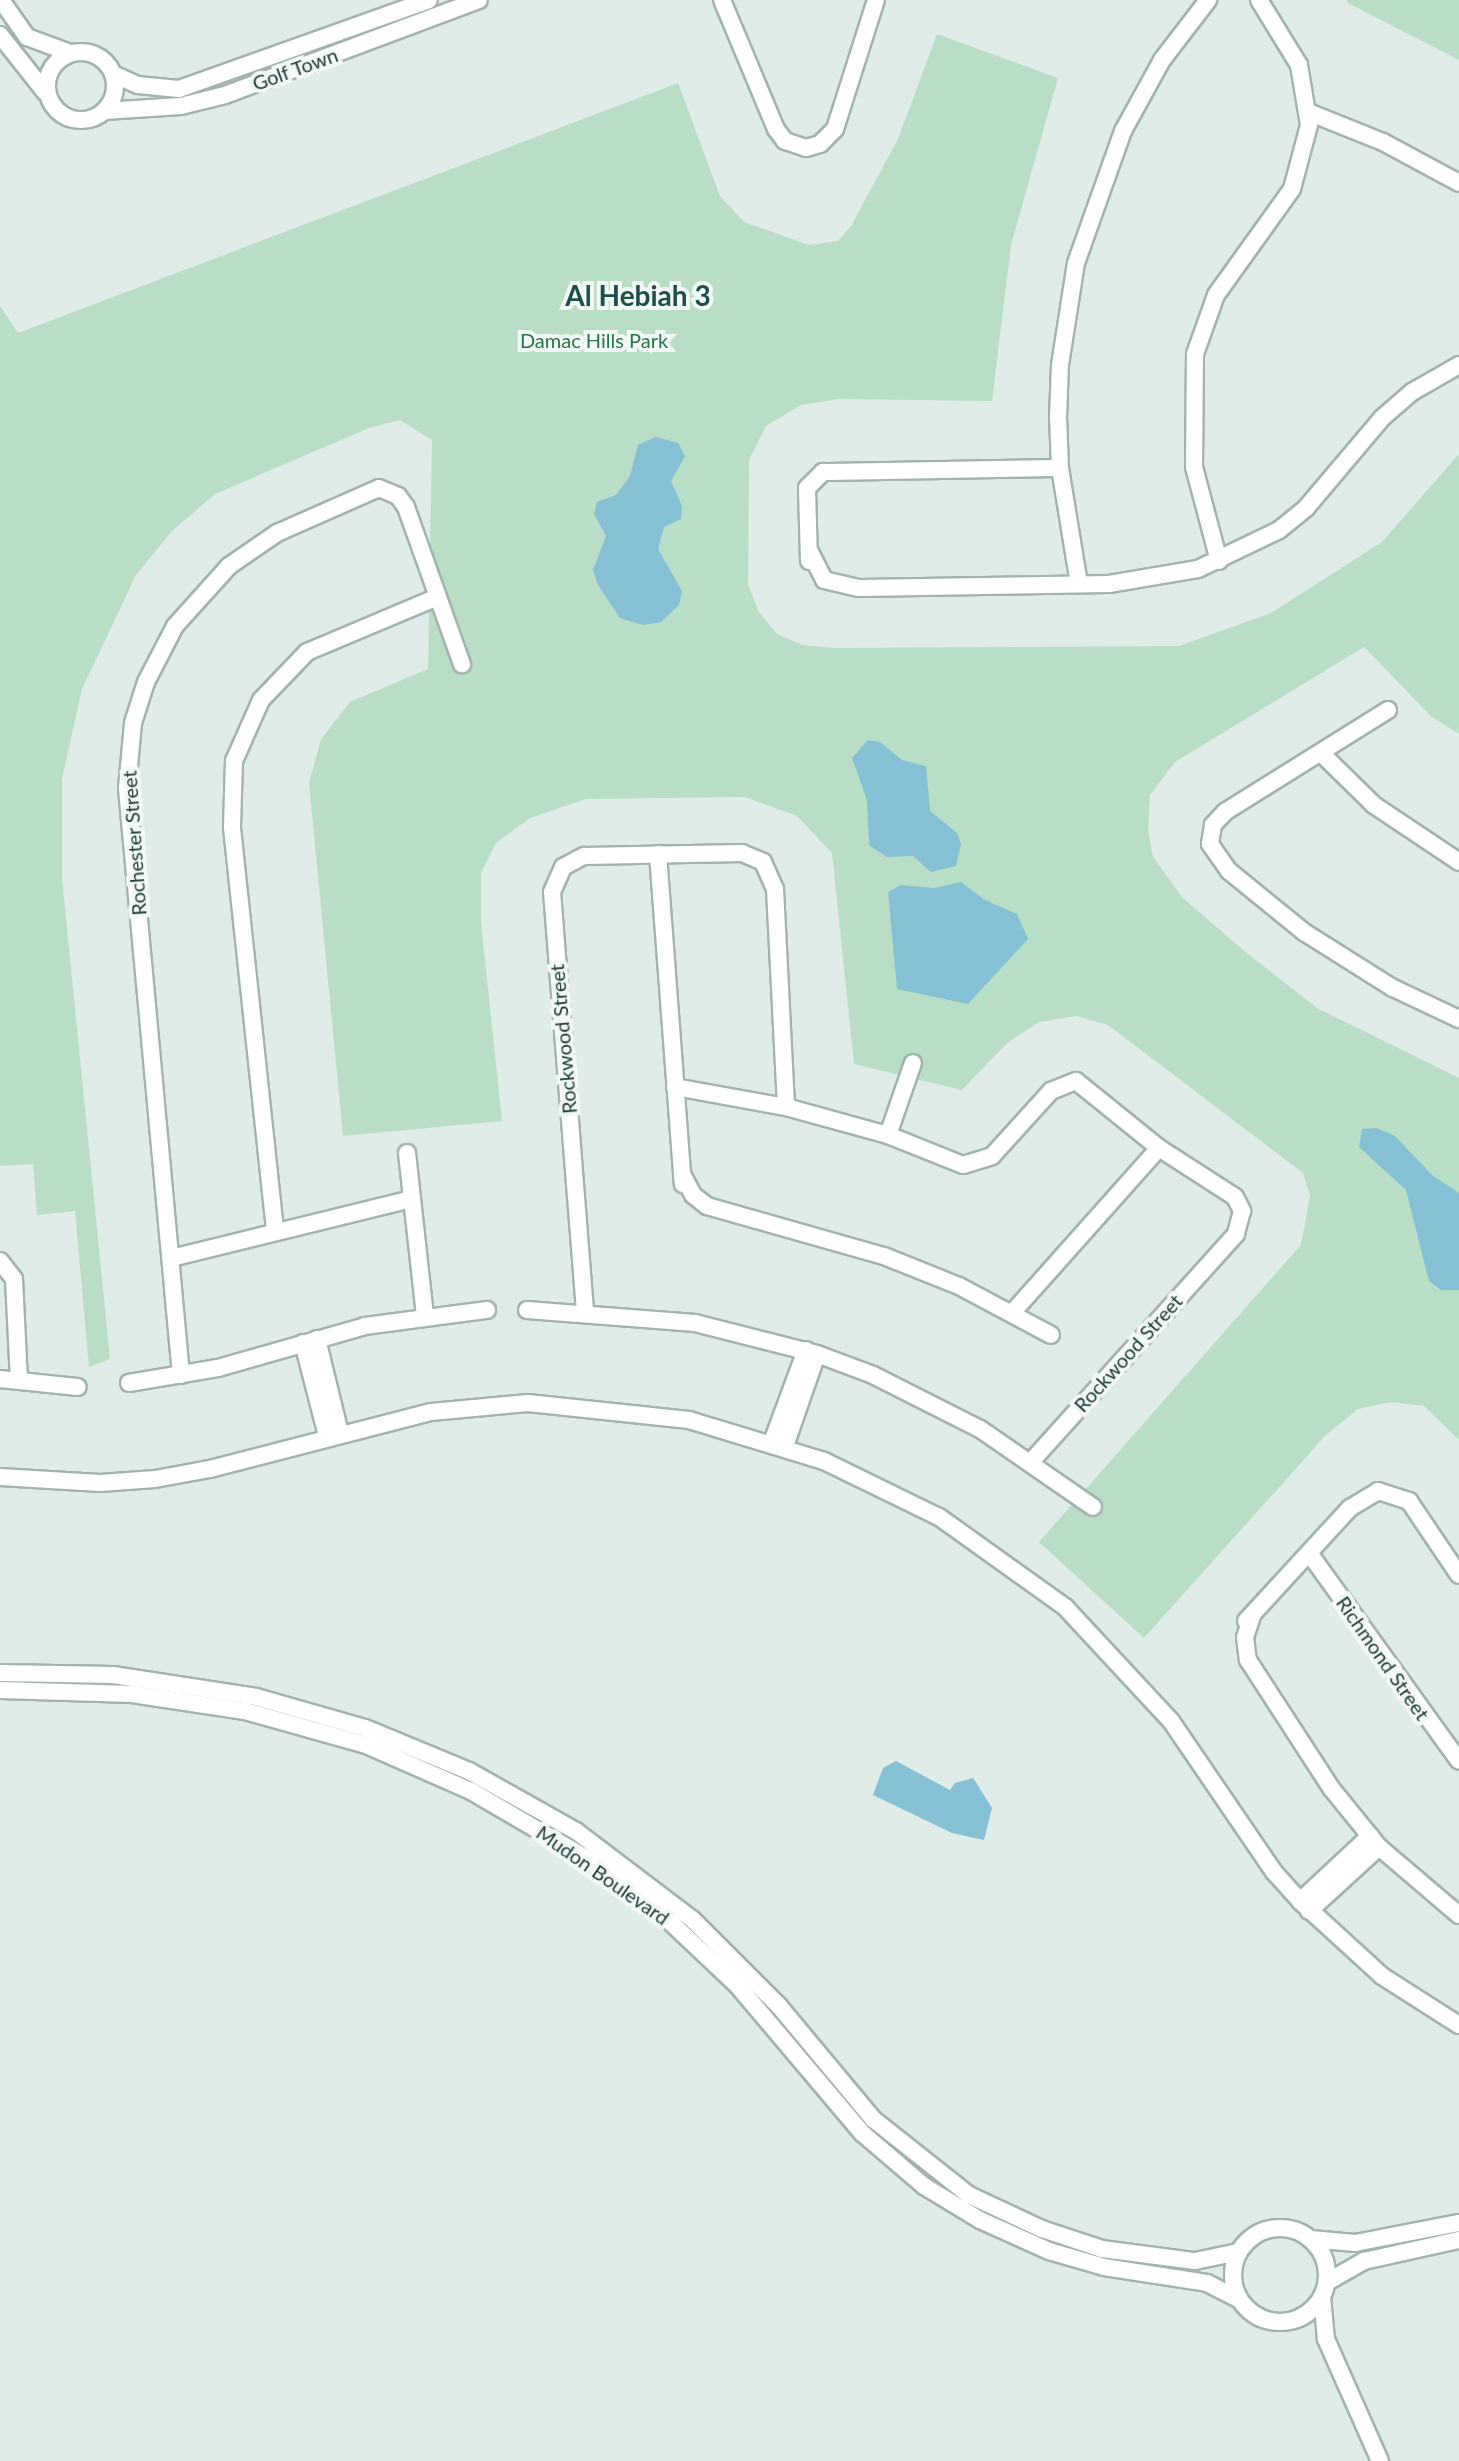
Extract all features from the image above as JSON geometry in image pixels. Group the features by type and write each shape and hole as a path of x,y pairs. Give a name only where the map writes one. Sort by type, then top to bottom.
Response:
{"street":[{"path":"0,35 56,110 72,120 92,119 105,111 114,94 113,74 96,55 70,53 27,37 1,0"},
{"name":"Golf Town","path":"113,74 151,88 184,88 429,0"},
{"name":"Golf Town","path":"105,111 181,106 214,98 479,0"},
{"path":"722,0 776,129 791,145 806,148 826,140 835,129 876,0"},
{"path":"1079,584 1060,468 1060,365 1069,301 1091,214 1141,95 1208,0"},
{"path":"1219,561 1194,467 1195,354 1216,295 1292,189 1308,136 1308,112 1293,52 1259,0"},
{"path":"47,95 51,69 70,53"},
{"path":"1308,112 1334,125 1383,142 1459,183"},
{"path":"1308,136 1334,125"},
{"path":"1060,468 854,473 824,482 807,509 810,572 823,588 842,593 859,588 1139,582 1219,561 1279,530 1306,508 1382,418 1412,392 1459,365"},
{"name":"Rochester Street","path":"181,1375 127,788 133,723 146,682 175,626 229,566 277,533 372,489 392,492 403,501 462,664"},
{"path":"275,1230 232,827 234,761 261,700 307,652 438,597"},
{"path":"1388,710 1323,755 1234,807 1220,833 1229,871 1347,962 1459,1019"},
{"path":"1323,755 1394,820 1459,862"},
{"name":"Rockwood Street","path":"585,1311 553,885 563,867 577,858 658,854 742,853 757,858 771,874 786,1107"},
{"path":"658,854 682,1174 691,1204 707,1213 728,1213 884,1256 1012,1313 1051,1335"},
{"path":"888,1135 913,1063"},
{"name":"Rockwood Street","path":"675,1087 786,1107 888,1135 953,1162 974,1164 992,1156 1044,1099 1067,1081 1084,1084 1159,1148 1235,1197 1242,1211 1240,1228 1031,1462"},
{"path":"1012,1313 1159,1148"},
{"path":"407,1153 425,1316"},
{"path":"171,1258 411,1199"},
{"path":"0,1261 14,1279 19,1381"},
{"path":"0,1270 14,1303"},
{"path":"129,1383 181,1375 310,1341 425,1316 487,1310"},
{"path":"527,1310 585,1311 695,1323 811,1352 928,1400 1031,1462 1093,1507"},
{"path":"310,1341 334,1434"},
{"path":"778,1444 811,1352"},
{"path":"0,1379 78,1387"},
{"path":"0,1477 100,1483 155,1479 210,1469 334,1434 431,1412 528,1403 636,1411 778,1444 911,1500 981,1544 1065,1607 1171,1721 1274,1872 1305,1906 1382,1976 1459,2025"},
{"path":"1459,1575 1409,1501 1395,1493 1362,1497 1252,1616 1245,1645 1253,1670 1331,1788 1374,1842 1459,1915"},
{"name":"Richmond Street","path":"1309,1553 1459,1761"},
{"name":"Mudon Boulevard","path":"0,1673 113,1675 256,1697 365,1728 456,1765 576,1831 665,1896 754,1979 873,2119 969,2195 1042,2229 1102,2249 1195,2261 1239,2252"},
{"name":"Mudon Boulevard","path":"0,1690 132,1694 245,1711 366,1745 471,1791 589,1860 665,1917 737,1985 862,2133 948,2202 997,2230 1076,2260 1207,2283 1239,2299"},
{"path":"1305,1906 1374,1842"},
{"path":"1311,2239 1355,2243 1459,2223"},
{"path":"1326,2339 1295,2320 1263,2320 1239,2299 1234,2283 1239,2252 1267,2229 1297,2230 1322,2251 1326,2339 1380,2461"},
{"path":"1295,2320 1325,2290 1364,2261 1459,2240"}],"green space":[{"path":"1347,0 1459,0 1459,60 1348,3"},
{"name":"Damac Hills Park","path":"937,34 1058,78 1011,245 992,401 839,399 801,405 766,426 749,460 748,585 759,612 777,634 802,645 833,648 1179,646 1271,613 1382,542 1459,454 1459,734 1432,717 1364,647 1175,762 1150,795 1148,830 1153,857 1182,897 1243,950 1317,1008 1459,1078 1459,1440 1424,1406 1392,1402 1358,1409 1325,1436 1144,1638 1039,1542 1301,1245 1310,1196 1303,1173 1108,1025 1076,1016 1039,1022 1007,1043 962,1090 854,1064 832,853 797,816 745,797 586,799 530,818 496,843 481,873 481,922 502,1121 343,1136 309,783 321,739 350,702 428,669 432,440 400,420 369,428 215,494 172,531 136,575 82,689 62,779 62,878 110,1359 89,1367 75,1211 37,1215 33,1164 0,1166 0,306 18,333 678,83 720,196 744,222 809,245 838,241 851,226 898,139"}],"water":[{"path":"656,437 678,443 685,456 671,481 682,506 681,519 664,527 658,549 682,591 679,605 661,622 642,625 620,618 598,585 593,570 606,536 594,514 597,502 616,495 630,476 638,445"},
{"path":"868,740 880,742 902,760 926,766 930,811 957,833 961,844 956,866 931,872 913,856 887,857 869,845 867,800 852,758"},
{"path":"961,882 985,900 1017,914 1028,939 968,1004 897,989 888,892 901,885 934,888"},
{"path":"1376,1128 1395,1136 1432,1175 1459,1193 1459,1290 1441,1290 1429,1281 1406,1190 1359,1147 1362,1129"},
{"path":"896,1761 950,1790 955,1783 973,1778 992,1808 984,1840 952,1833 873,1795 883,1768"}],"district":[{"name":"Al Hebiah 3","path":"638,295"}]}
